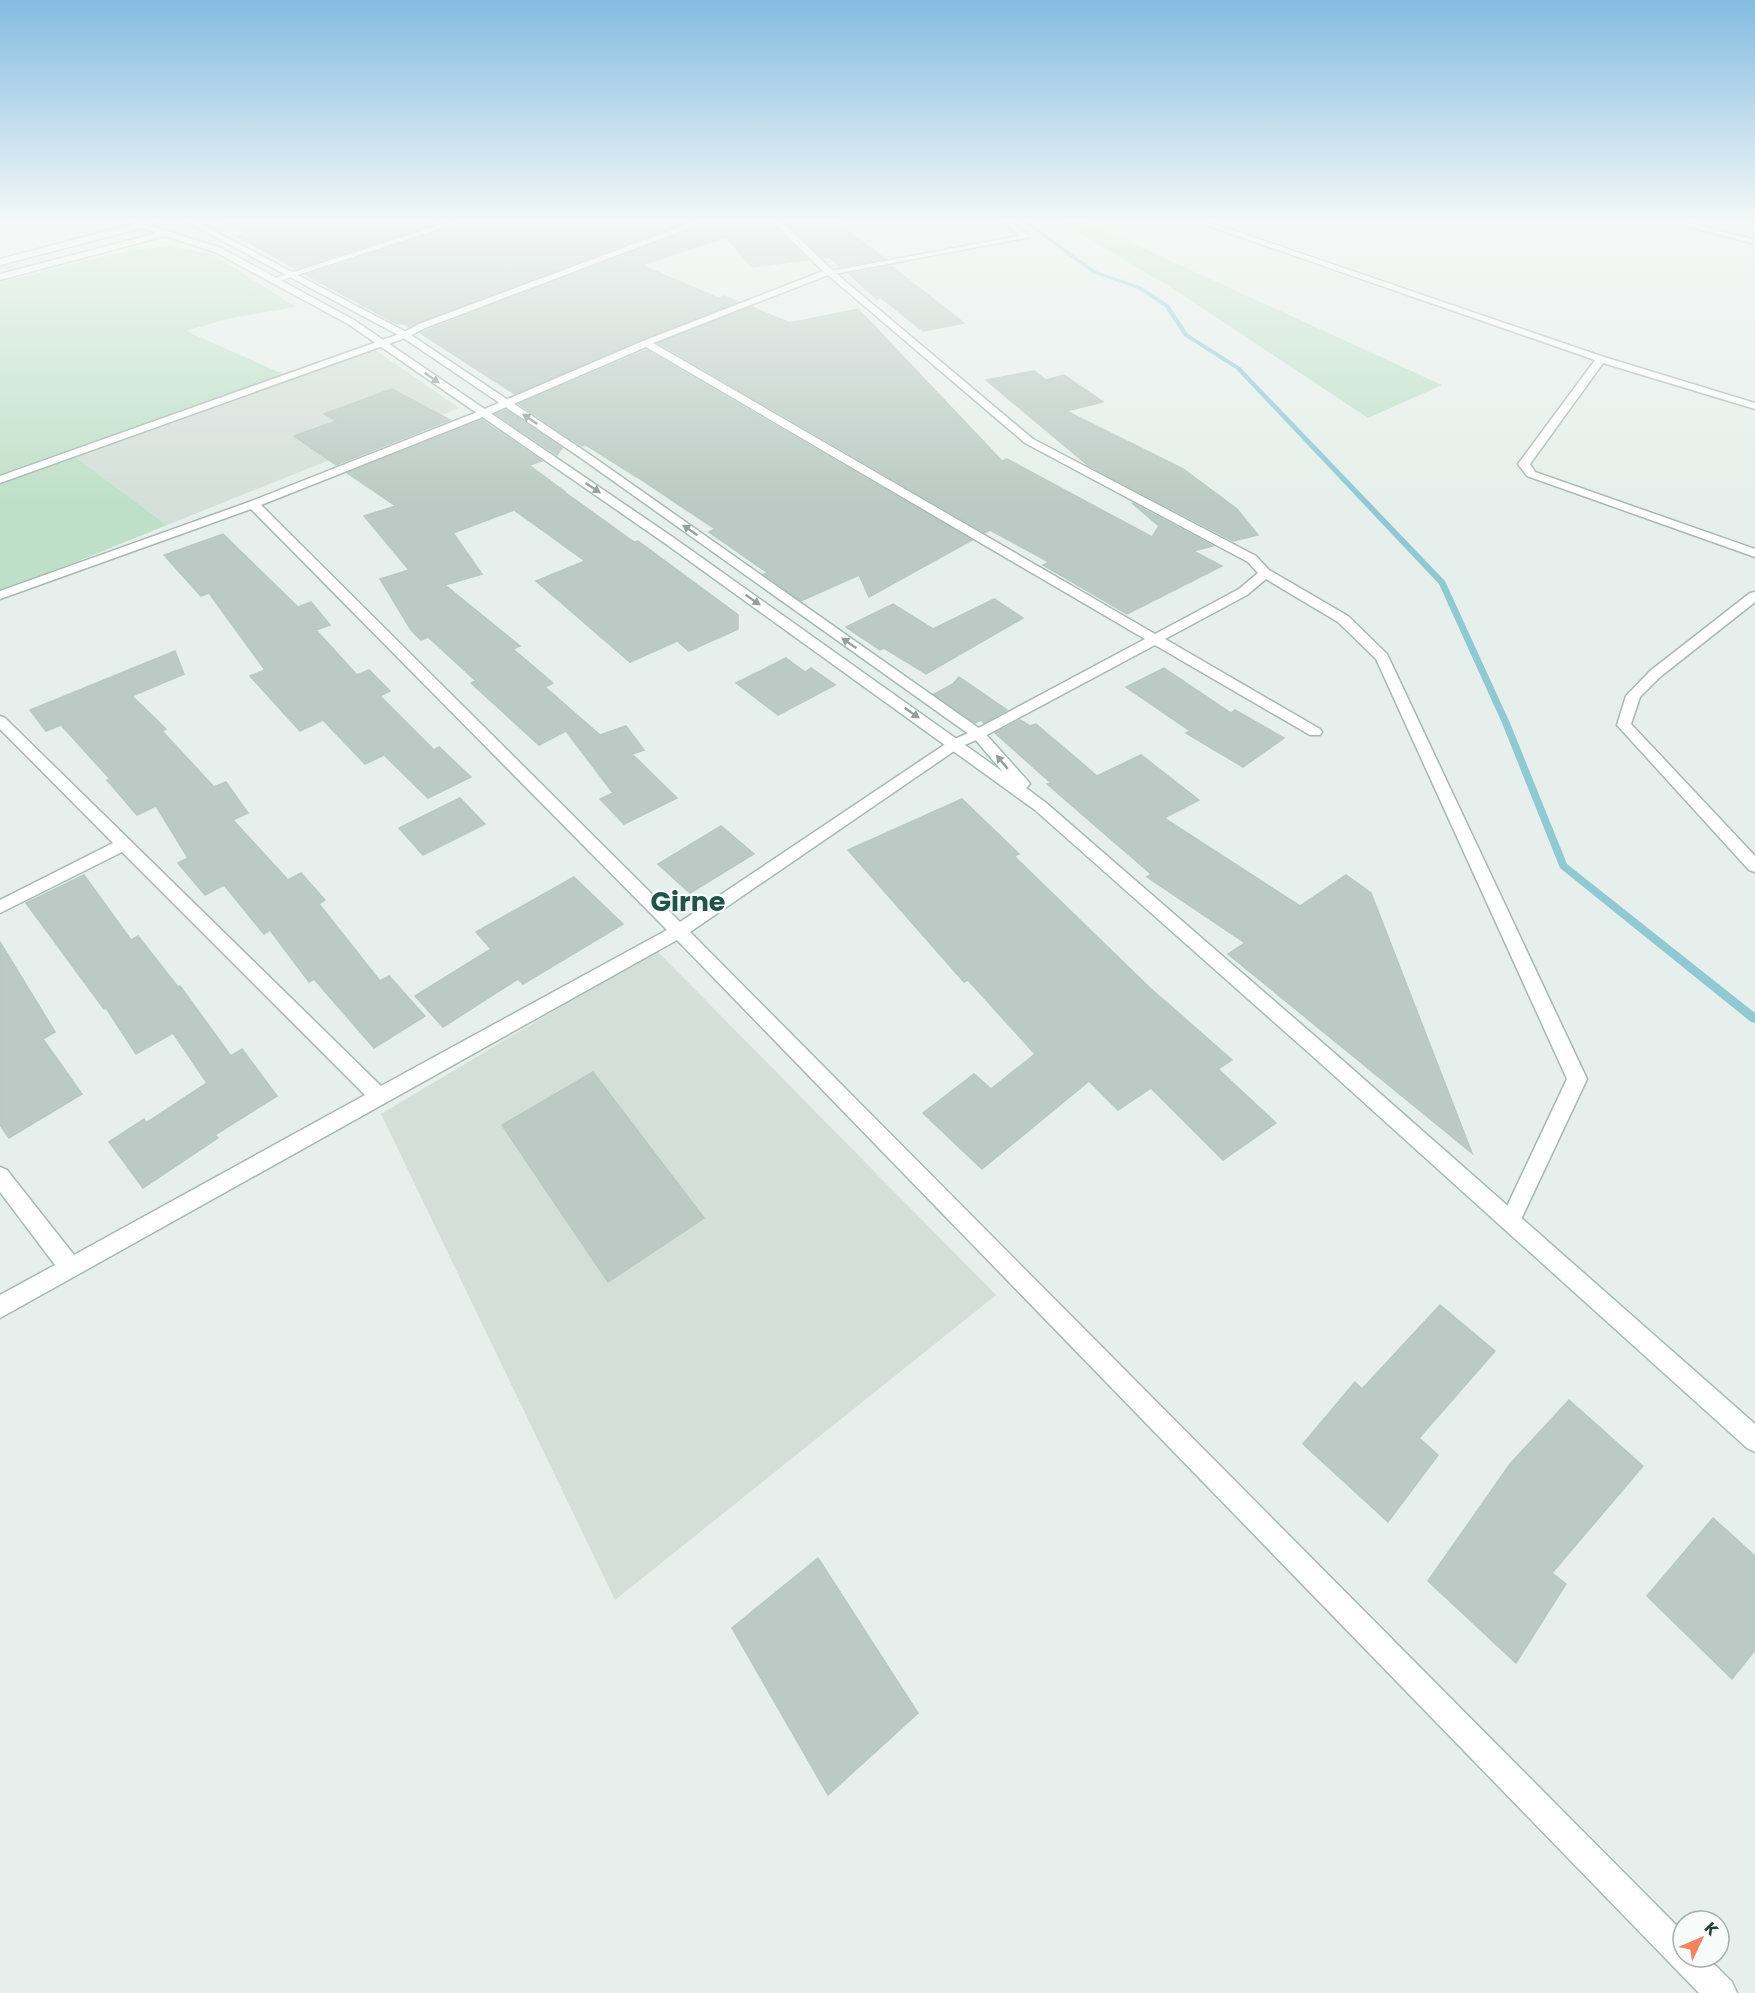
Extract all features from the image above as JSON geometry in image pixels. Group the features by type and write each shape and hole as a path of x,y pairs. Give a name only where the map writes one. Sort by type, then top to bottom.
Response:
{"street":[{"path":"340,316 670,541 1040,806 1755,1440"},
{"path":"369,316 405,335 506,403 978,734 1040,806"},
{"path":"0,480 405,335 449,316"},
{"path":"0,595 252,504 483,413 646,343 716,316"},
{"path":"881,316 1029,441 1252,559 1265,573 1343,619 1382,657 1577,1079 1510,1221"},
{"path":"1475,316 1601,359 1755,406"},
{"path":"646,343 1315,732"},
{"path":"1601,359 1524,464 1531,474 1755,553"},
{"path":"252,504 679,931 1671,1943"},
{"path":"0,1307 679,931 955,744 978,734 1243,592 1265,573"},
{"path":"1755,596 1655,674 1633,696 1624,725 1755,866"},
{"path":"1,724 379,1097"},
{"path":"0,907 124,844"},
{"path":"0,1176 71,1268"},
{"path":"1697,1969 1721,1993"}],"shaded area":[{"path":"368,345 459,408 167,525 70,453"},
{"path":"656,950 996,1295 615,1600 381,1114"}],"green space":[{"path":"0,316 243,316 186,331 283,374 70,453 167,525 0,593"},
{"path":"1215,316 1291,316 1442,385 1368,418"}],"building":[{"path":"382,316 438,316 409,327 402,323 397,324"},
{"path":"464,316 702,316 515,394 420,333"},
{"path":"728,316 773,316 790,323 824,316 865,316 1002,461 1007,459 1152,537 1159,526 1132,503 1213,546 1193,551 1222,566 1127,614 1043,565 1049,562 990,530 985,533 658,343"},
{"path":"904,316 955,316 964,323 923,331"},
{"path":"646,350 972,540 869,597 859,575 801,601 764,574 768,573 709,532 715,529 637,477 586,445 582,446 569,438 519,404"},
{"path":"1034,371 1046,380 1064,375 1103,402 1066,411 1183,469 1237,509 1258,535 1233,541 1089,466 986,380"},
{"path":"392,389 450,420 336,465 294,436 336,421 324,414"},
{"path":"506,410 562,448 557,455 496,414"},
{"path":"482,420 542,461 529,465 563,491 634,542 638,541 738,615 738,629 689,651 677,641 630,662 536,581 585,561 514,510 453,533 482,574 445,585 520,646 513,649 553,683 545,687 600,735 626,726 644,750 632,754 677,798 624,824 600,799 613,793 566,731 539,745 471,683 476,681 428,637 421,640 411,630 380,579 409,570 364,516 396,506 347,473"},
{"path":"223,534 298,607 311,602 330,625 316,630 357,675 369,670 390,691 380,696 434,750 439,747 471,777 428,798 384,755 365,764 323,720 300,731 250,676 265,670 209,593 201,596 164,555"},
{"path":"994,599 1023,618 926,674 884,648 880,650 846,627 893,604 933,629"},
{"path":"175,651 184,674 132,696 166,729 162,731 214,787 226,782 248,813 233,820 288,880 301,873 325,900 319,904 380,981 389,976 425,1016 374,1048 314,979 309,982 270,930 264,934 224,885 205,895 178,863 188,858 156,806 137,815 107,780 110,779 61,725 46,731 30,710"},
{"path":"786,658 805,672 811,668 835,685 778,715 736,683"},
{"path":"1164,668 1231,713 1235,710 1284,738 1243,767 1186,733 1190,731 1126,687"},
{"path":"959,677 1007,710 984,723 981,720 975,723 934,694 953,684"},
{"path":"1020,720 1030,726 1036,724 1097,776 1141,755 1199,800 1164,818 1300,906 1346,875 1371,893 1472,1153 1228,954 1245,943 1147,877 1151,874 1047,784 1051,783 995,733"},
{"path":"460,798 485,824 423,855 399,828"},
{"path":"962,799 1019,854 1014,856 1150,988 1232,1060 1218,1069 1276,1123 1223,1160 1151,1088 1118,1110 1089,1081 982,1169 923,1113 974,1074 991,1089 1035,1054 968,980 964,982 848,850"},
{"path":"721,826 754,854 690,893 658,864"},
{"path":"84,875 131,940 138,936 178,987 180,986 231,1056 242,1049 277,1096 215,1135 218,1138 143,1188 109,1142 144,1119 146,1123 207,1083 173,1033 136,1054 106,1008 104,1009 26,903"},
{"path":"574,877 623,924 523,984 518,979 443,1027 415,996 491,949 476,932"},
{"path":"0,942 55,1032 43,1039 82,1094 9,1138 0,1125"},
{"path":"593,1072 704,1218 608,1282 502,1125"},
{"path":"1440,1305 1495,1351 1419,1438 1438,1455 1388,1522 1303,1444 1355,1382 1362,1389"},
{"path":"1569,1400 1643,1466 1552,1573 1566,1584 1516,1663 1428,1581 1510,1464"},
{"path":"1713,1518 1755,1556 1755,1650 1732,1679 1647,1596"},
{"path":"818,1558 918,1713 828,1795 732,1628"}],"waterway":[{"path":"1174,316 1186,335 1238,368 1442,583 1506,723 1563,866 1755,1019"}],"district":[{"name":"Girne","path":"688,901"}]}
